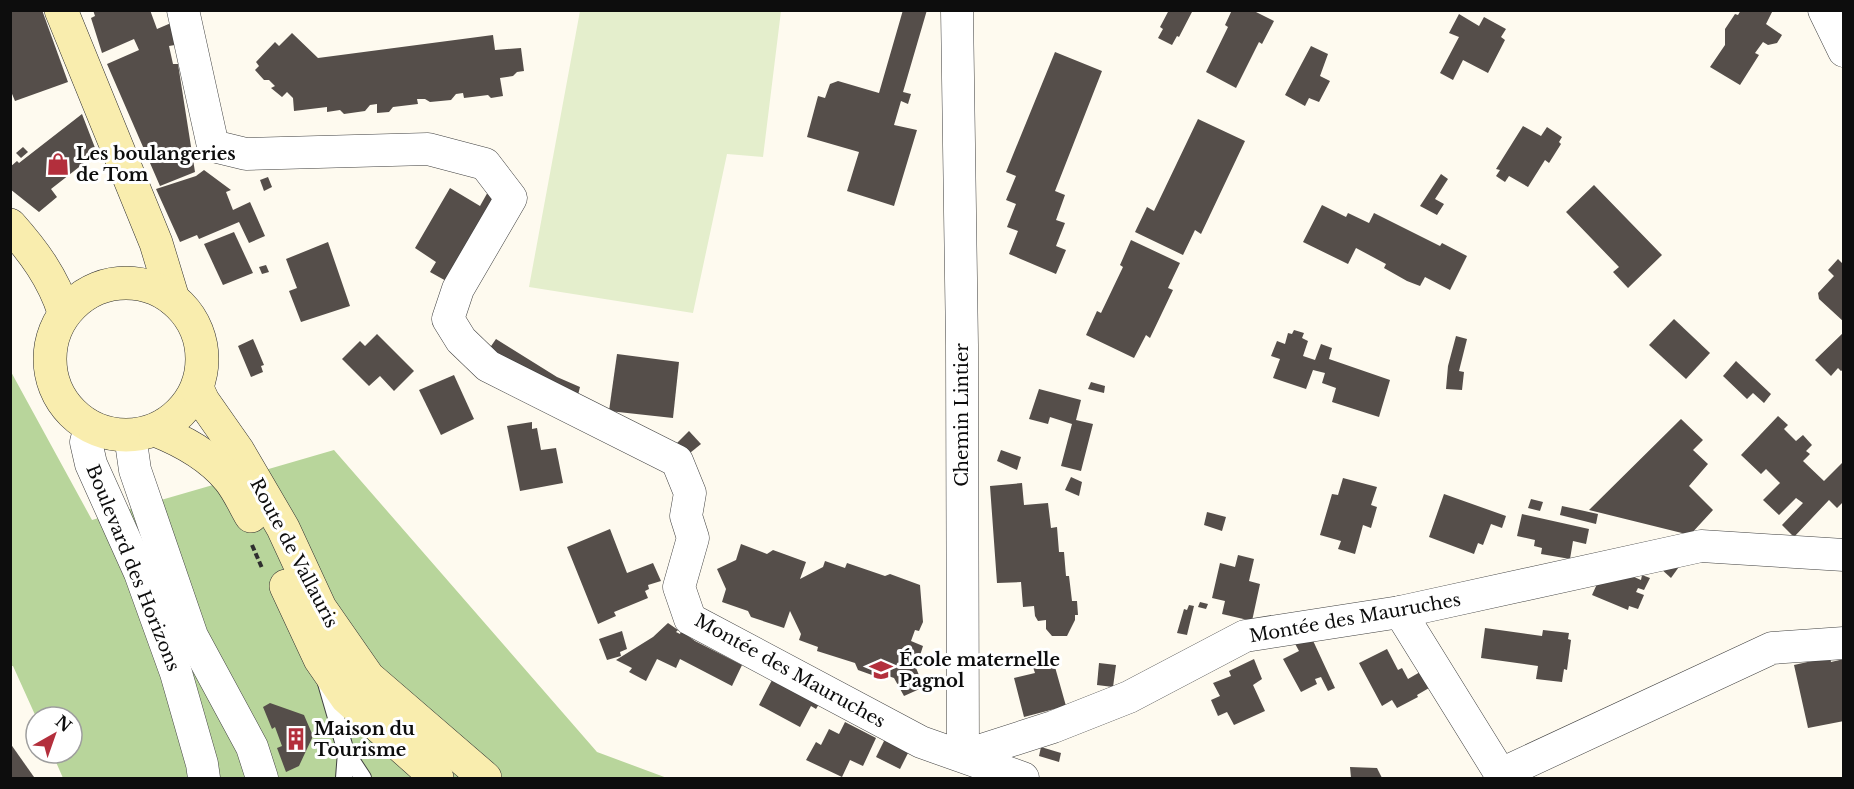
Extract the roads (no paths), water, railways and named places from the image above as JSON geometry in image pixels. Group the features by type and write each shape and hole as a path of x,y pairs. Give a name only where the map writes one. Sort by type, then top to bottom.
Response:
{"main road":[{"path":"61,10 156,243 173,299"},
{"path":"10,225 42,264 57,289 64,312"},
{"path":"116,283 136,283 155,289 173,299 187,313 197,330 202,349 197,387 190,401 180,413 168,423 142,433 110,434 90,427 72,414 58,396 51,376 49,353 54,332 64,312 79,298 96,288 116,283"},
{"name":"Route de Vallauris","path":"197,387 283,528 320,608 368,677 485,778"},
{"name":"Route de Vallauris","path":"142,433 181,440 208,459 230,480 257,525 320,659 347,698 437,778"}],"street":[{"name":"Montée des Mauruches","path":"183,10 213,146 246,154 428,149 485,164 511,198 458,289 448,319 461,340 488,366 677,461 690,493 686,516 693,538 679,587 690,619 921,742 963,756 1053,727 1129,697 1245,636 1400,612 1701,546 1844,555"},
{"name":"Chemin Lintier","path":"957,10 962,345 963,756"},
{"path":"1824,10 1844,51"},
{"name":"Boulevard des Horizons","path":"90,427 86,442 91,464 140,573 172,662 204,778"},
{"path":"142,433 135,470 192,636 252,747 262,778"},
{"path":"1400,612 1502,776 1772,648 1844,643"},
{"path":"963,756 1023,778"}],"lane":[{"path":"320,659 346,752 363,778"},
{"path":"344,778 346,752"}],"place":[{"name":"Les boulangeries de Tom","path":"58,164"},
{"name":"École maternelle Pagnol","path":"881,670"},
{"name":"Maison du Tourisme","path":"296,739"}]}
